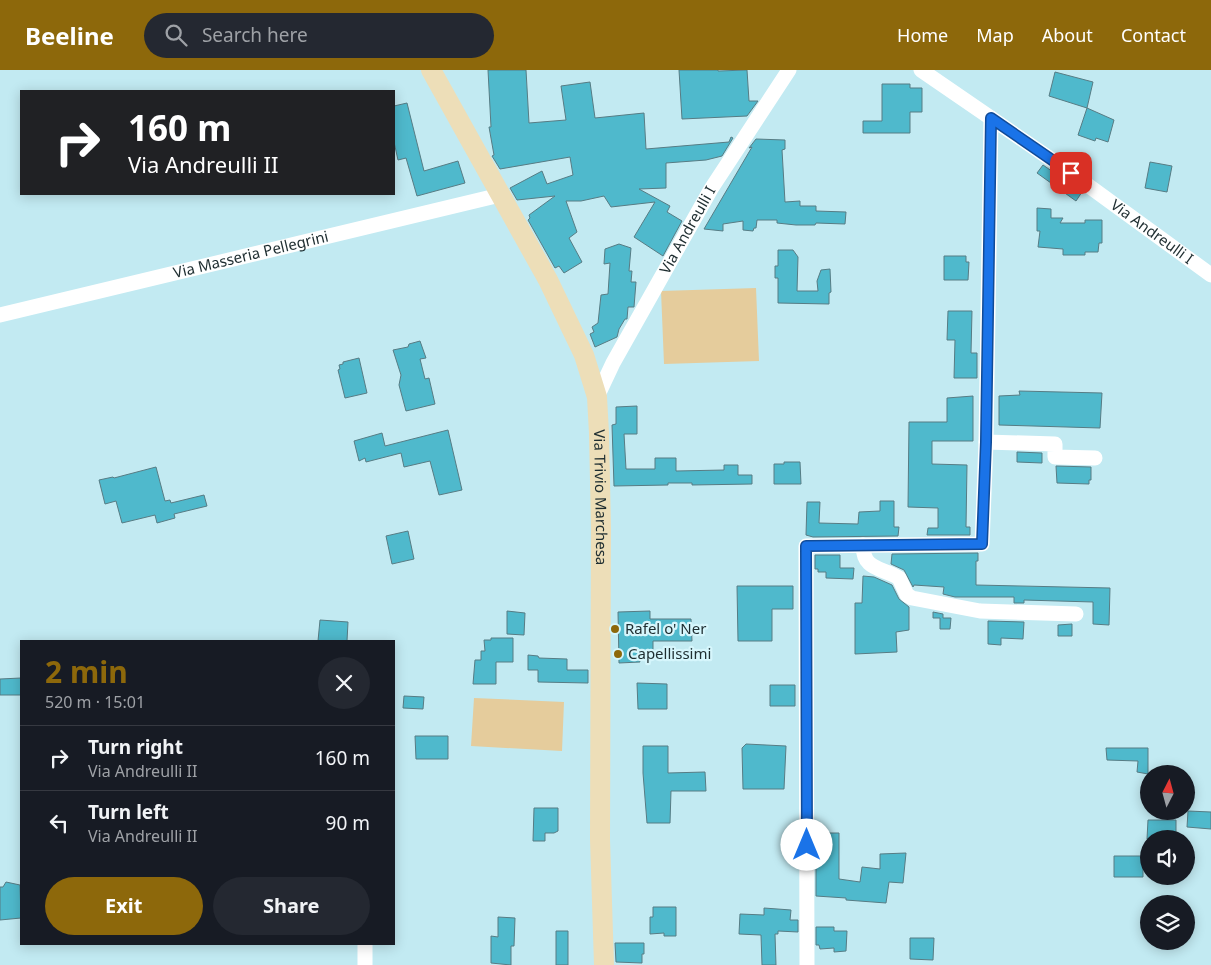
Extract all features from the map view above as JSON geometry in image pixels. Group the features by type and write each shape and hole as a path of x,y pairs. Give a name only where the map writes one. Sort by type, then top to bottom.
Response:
{"street":[{"name":"Via Trivio Marchesa","path":"431,70 548,280 584,355 597,397 601,528 600,839 604,965"},
{"name":"Via Andreulli I","path":"597,397 613,363 711,189 789,70"},
{"name":"Via Andreulli I","path":"920,70 1071,173 1211,274"},
{"path":"807,965 806,546 982,544 986,442 991,118"},
{"name":"Via Masseria Pellegrini","path":"0,315 500,194"},
{"path":"986,442 1055,444 1055,457 1095,458"},
{"path":"863,545 863,555 869,565 899,578 907,595 912,598 980,612 1076,614"},
{"path":"365,965 366,945"}],"shaded area":[{"path":"756,288 759,361 664,364 661,291"},
{"path":"474,698 564,702 562,751 471,746"}],"building":[{"path":"488,70 526,70 529,123 566,120 561,86 590,82 595,118 644,113 646,149 729,142 731,137 733,138 722,156 706,160 666,163 666,188 639,189 670,206 667,212 682,221 663,256 634,237 655,202 611,207 604,196 581,201 566,201 577,232 569,238 582,262 564,273 559,266 555,268 528,220 530,218 529,215 555,196 517,200 510,188 542,171 547,184 573,175 570,157 500,169 492,156 494,155 489,127 491,127"},
{"path":"679,70 747,70 749,101 758,101 747,116 682,119"},
{"path":"1055,72 1093,82 1087,108 1049,96"},
{"path":"882,84 910,84 910,88 922,88 922,112 910,112 910,133 863,133 863,121 882,121"},
{"path":"407,103 424,171 458,161 465,183 417,196 406,158 398,160 395,146 395,106"},
{"path":"1087,108 1114,120 1108,142 1096,138 1095,141 1078,135"},
{"path":"756,139 785,140 785,149 782,150 785,202 800,201 800,206 816,206 816,211 846,212 845,224 816,223 815,225 796,225 777,223 777,220 757,220 756,228 753,231 743,230 743,221 723,224 723,231 704,229 752,147 749,148"},
{"path":"1150,162 1172,166 1167,192 1145,188"},
{"path":"1043,165 1082,192 1076,201 1037,173"},
{"path":"1037,208 1051,209 1051,218 1063,218 1060,223 1085,223 1085,220 1102,220 1102,243 1099,243 1098,252 1085,252 1085,255 1063,255 1063,249 1038,247 1040,231 1037,231"},
{"path":"619,244 631,248 629,271 632,271 631,282 636,282 634,307 628,307 627,319 625,319 619,329 617,337 595,347 590,334 594,332 592,327 598,323 601,295 608,294 610,263 604,264 605,249"},
{"path":"778,250 793,250 798,257 797,291 818,291 817,281 821,270 830,269 831,292 829,293 829,304 778,303 778,278 775,278 775,266 778,266"},
{"path":"944,256 966,256 966,262 969,262 968,280 944,280"},
{"path":"948,311 972,311 971,353 977,353 977,378 954,378 955,340 947,340"},
{"path":"420,341 426,358 420,359 425,379 429,378 435,404 406,411 399,385 401,375 393,350 408,347 409,344"},
{"path":"359,358 367,393 345,398 338,370 340,369 339,365 343,364 343,362"},
{"path":"1019,391 1102,393 1100,428 999,425 999,396 1020,395"},
{"path":"973,396 973,441 932,441 932,464 967,465 966,527 970,527 970,535 927,535 928,528 938,528 938,508 908,507 909,422 947,422 947,398"},
{"path":"637,406 637,434 624,434 626,469 655,469 655,458 676,458 676,471 724,470 724,465 738,465 738,475 752,475 752,484 692,485 692,483 668,483 668,485 614,486 612,425 616,424 616,407"},
{"path":"448,430 462,490 439,495 430,461 404,467 401,453 366,462 365,458 359,461 354,441 382,433 385,446"},
{"path":"1017,452 1042,453 1042,463 1017,462"},
{"path":"784,462 800,462 801,484 774,484 774,464 784,464"},
{"path":"1056,466 1091,467 1091,480 1089,480 1089,484 1057,483"},
{"path":"156,467 165,501 170,500 171,503 204,495 207,506 174,514 175,518 157,523 155,515 122,523 116,501 105,504 99,480"},
{"path":"880,501 894,501 894,527 899,527 898,536 813,537 806,535 807,502 820,502 819,523 858,524 859,512 880,511"},
{"path":"408,531 414,559 392,564 386,536"},
{"path":"978,553 976,585 1110,588 1109,625 1093,624 1093,602 1024,600 1024,603 1014,603 1014,597 955,597 943,594 944,587 914,585 913,587 904,570 891,564 892,554"},
{"path":"815,555 840,555 840,568 854,568 853,579 826,578 826,572 818,572 818,569 815,569"},
{"path":"863,576 874,577 892,585 899,599 909,607 909,630 896,632 897,652 855,654 855,603 862,603"},
{"path":"737,586 793,586 793,609 772,609 772,641 738,641"},
{"path":"507,611 525,613 524,635 507,634"},
{"path":"650,611 650,619 691,619 692,641 653,641 653,652 639,653 640,662 619,663 618,612"},
{"path":"933,612 943,614 943,618 951,618 950,629 940,629 940,618 933,618"},
{"path":"320,620 348,622 347,640 318,640"},
{"path":"988,621 1024,622 1023,639 1001,638 1001,645 988,644"},
{"path":"1072,624 1072,636 1058,636 1058,625"},
{"path":"491,638 513,638 513,662 496,662 496,684 473,684 475,660 481,660 481,651 485,651 484,640 491,640"},
{"path":"528,655 538,656 539,658 567,659 567,670 588,670 588,683 538,682 538,670 528,670"},
{"path":"20,678 20,695 0,695 0,679"},
{"path":"637,683 667,684 667,709 638,709"},
{"path":"770,685 795,685 795,706 770,706"},
{"path":"404,696 424,697 423,709 403,708"},
{"path":"415,736 448,736 448,759 416,759"},
{"path":"746,744 786,746 784,789 743,789 742,748"},
{"path":"643,746 668,746 668,773 705,772 706,791 671,791 670,823 647,823"},
{"path":"1106,748 1148,748 1148,765 1140,765 1140,773 1137,772 1138,761 1107,760"},
{"path":"534,808 558,808 558,831 545,833 545,841 533,841"},
{"path":"1195,811 1211,812 1211,829 1187,827 1187,820 1195,820"},
{"path":"1148,820 1176,820 1176,830 1147,830"},
{"path":"816,833 839,833 839,879 860,882 862,867 880,869 880,854 906,853 903,883 889,882 886,903 816,896"},
{"path":"1114,856 1140,856 1140,877 1114,877"},
{"path":"6,882 20,885 20,918 0,920 0,887 3,887"},
{"path":"653,907 676,907 676,936 664,936 664,933 650,934 650,917 653,917"},
{"path":"764,908 791,910 790,920 798,920 798,932 778,931 778,934 775,934 776,965 762,965 761,935 739,934 740,914 764,915"},
{"path":"498,917 515,918 514,946 511,946 511,965 491,963 491,936 498,937"},
{"path":"816,927 834,927 834,931 847,931 846,951 834,952 834,948 820,949 819,945 816,945"},
{"path":"556,931 568,931 568,965 556,965"},
{"path":"910,938 934,938 933,960 910,959"},
{"path":"615,943 644,943 642,963 616,962"}],"place":[{"name":"Rafel o' Ner","path":"615,629"},
{"name":"Capellissimi","path":"618,654"}],"route":[{"path":"807,845 806,546 982,544 986,442 991,118 1071,173"}]}
